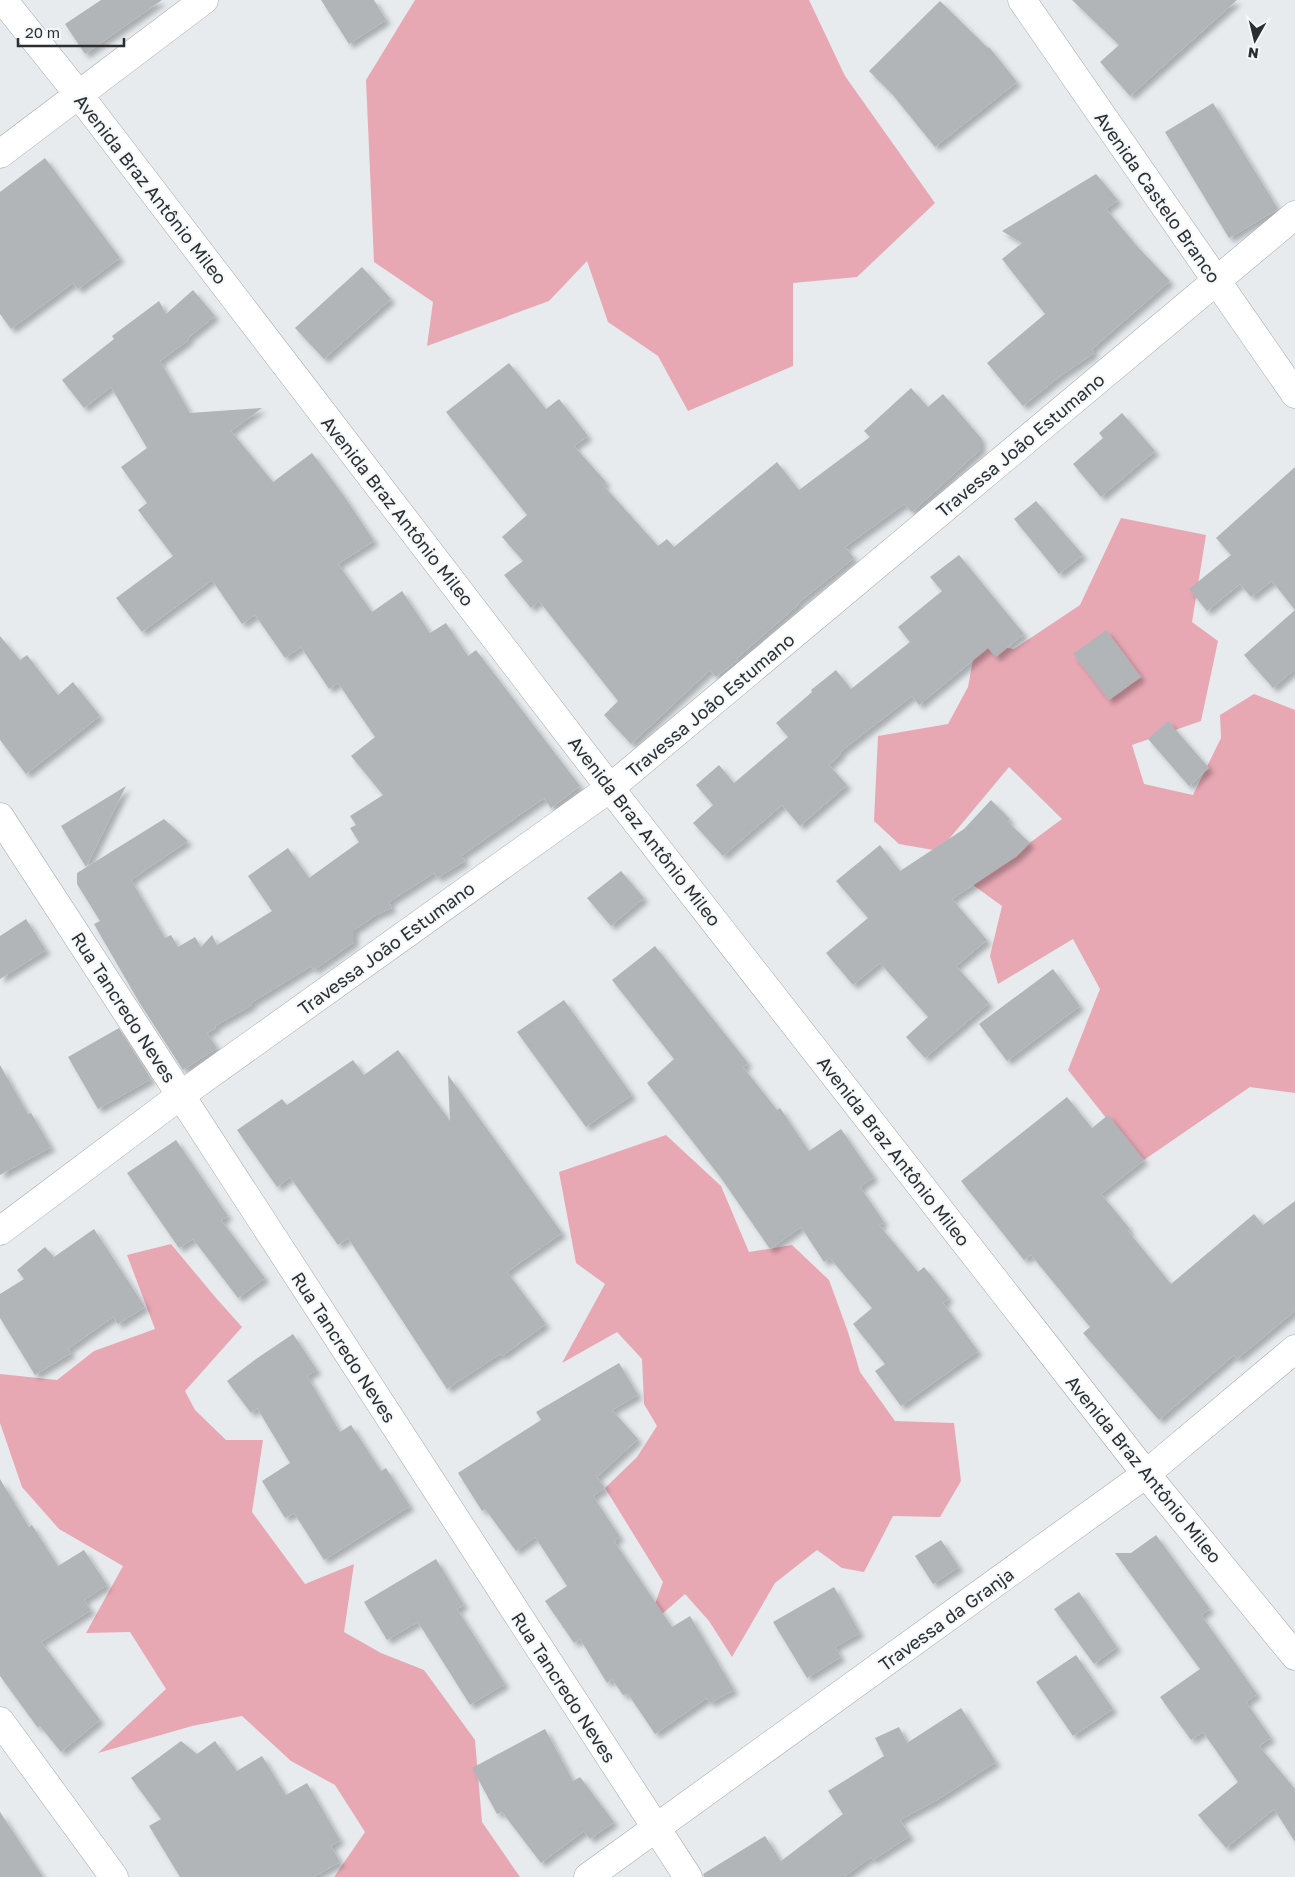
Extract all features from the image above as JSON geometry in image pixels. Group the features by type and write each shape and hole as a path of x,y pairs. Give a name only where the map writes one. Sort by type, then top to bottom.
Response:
{"street":[{"name":"Avenida Braz Antônio Mileo","path":"4,0 610,788 1146,1474 1295,1656"},
{"path":"0,154 204,0"},
{"name":"Avenida Castelo Branco","path":"1022,0 1295,394"},
{"name":"Travessa João Estumano","path":"0,1231 181,1095 610,788 1295,215"},
{"name":"Rua Tancredo Neves","path":"0,817 688,1877"},
{"name":"Travessa da Granja","path":"588,1877 1146,1474 1295,1349"},
{"path":"0,1721 114,1877"}],"shaded area":[{"path":"415,0 809,0 845,76 935,203 857,277 793,283 793,366 688,411 658,356 608,322 587,261 549,301 427,346 433,302 374,262 366,80"},
{"path":"1121,518 1206,535 1192,622 1218,641 1201,721 1132,745 1144,784 1193,795 1221,738 1220,715 1254,694 1295,710 1295,1093 1250,1087 1141,1162 1068,1070 1100,989 1073,939 998,984 990,956 1002,906 973,885 1062,819 1009,767 939,851 899,844 874,821 878,736 948,724 968,687 976,643 1014,649 1080,605"},
{"path":"666,1135 721,1186 749,1252 792,1245 829,1280 860,1372 895,1421 954,1423 961,1481 940,1517 893,1516 864,1572 842,1568 817,1550 775,1583 732,1657 709,1621 685,1594 646,1628 663,1582 605,1488 637,1457 657,1426 644,1404 642,1359 617,1332 562,1363 605,1284 576,1263 559,1172"},
{"path":"171,1244 242,1327 185,1391 195,1410 226,1440 263,1440 252,1512 305,1584 354,1564 344,1632 381,1653 424,1670 475,1740 482,1822 520,1877 334,1877 365,1832 335,1785 291,1761 242,1716 192,1726 98,1753 166,1689 130,1632 86,1633 123,1566 59,1529 22,1487 0,1423 0,1374 57,1380 94,1351 155,1329 127,1255"}],"building":[{"path":"101,0 162,0 85,54 65,24"},
{"path":"321,0 374,0 386,20 349,44"},
{"path":"1072,0 1237,0 1130,96 1100,62 1119,45"},
{"path":"940,1 989,47 1017,82 935,147 892,94 869,71"},
{"path":"1213,103 1278,209 1229,238 1165,132"},
{"path":"45,158 120,258 78,289 73,283 11,329 0,314 0,192"},
{"path":"1096,174 1118,200 1106,209 1170,281 1092,349 1094,353 1059,377 1023,406 987,363 1045,314 1002,259 1022,243 1002,231"},
{"path":"362,267 391,299 324,359 295,328"},
{"path":"193,290 215,316 188,338 189,340 160,361 190,413 262,408 231,431 273,482 312,453 374,541 338,564 372,612 402,591 430,633 446,623 468,656 476,650 580,786 551,808 544,798 461,856 465,861 437,878 434,873 389,902 392,908 376,915 354,930 354,942 314,970 311,966 251,1003 252,1005 215,1026 216,1028 207,1033 217,1048 183,1070 139,1002 94,924 100,921 77,884 77,873 164,819 188,841 131,880 165,938 171,935 178,947 195,937 201,947 212,935 217,945 272,911 248,876 288,848 309,878 359,842 350,828 356,825 350,816 383,795 351,756 375,737 338,683 329,689 301,647 285,658 255,615 242,624 212,580 142,632 116,598 173,556 138,510 147,503 121,467 147,448 111,387 84,408 62,380 114,339 112,336 159,301 166,314"},
{"path":"509,363 546,409 559,399 588,436 574,446 606,482 603,485 658,546 667,539 674,547 777,462 799,490 870,437 864,431 911,388 928,407 943,394 981,438 981,449 912,512 904,504 845,547 854,558 798,603 737,658 738,660 716,677 710,670 631,744 604,715 618,701 539,601 531,608 504,575 523,561 502,537 527,515 446,412"},
{"path":"1122,413 1155,451 1101,497 1073,464 1103,438 1099,433"},
{"path":"1295,467 1295,610 1272,581 1251,597 1240,584 1207,611 1189,589 1231,555 1216,538"},
{"path":"1036,501 1083,555 1059,574 1014,519"},
{"path":"959,555 1024,634 996,657 988,648 919,705 912,696 840,752 841,754 829,765 847,785 800,826 782,805 723,856 693,823 713,805 696,785 719,765 734,783 788,737 776,723 812,692 811,690 836,670 851,689 910,642 898,627 942,591 930,577"},
{"path":"1295,610 1295,669 1273,688 1244,655"},
{"path":"1106,630 1141,677 1109,700 1073,654"},
{"path":"0,636 20,660 27,655 58,695 73,682 100,716 26,774 0,740"},
{"path":"1168,721 1209,768 1189,786 1148,739"},
{"path":"126,786 86,867 61,826"},
{"path":"991,800 1010,819 1008,822 1030,843 1017,856 952,899 987,940 956,966 989,1003 925,1058 906,1037 928,1017 880,963 853,985 826,953 868,918 836,881 880,845 900,871 964,829"},
{"path":"621,871 644,898 611,926 587,898"},
{"path":"26,919 46,950 0,979 0,936"},
{"path":"655,946 748,1063 743,1067 777,1110 780,1108 809,1151 841,1129 874,1177 860,1187 884,1222 879,1225 918,1272 924,1267 949,1298 943,1303 978,1351 901,1406 875,1371 885,1364 853,1324 872,1308 830,1258 824,1262 801,1227 770,1249 721,1178 647,1083 674,1059 612,980"},
{"path":"1053,969 1080,1006 1007,1061 979,1024"},
{"path":"564,1000 632,1095 586,1127 517,1032"},
{"path":"119,1028 151,1079 98,1109 68,1057"},
{"path":"398,1050 450,1121 448,1075 562,1233 507,1272 546,1324 502,1356 500,1354 447,1389 348,1238 338,1245 290,1177 277,1187 237,1130 282,1099 287,1105 353,1060 364,1075"},
{"path":"0,1065 28,1114 31,1113 51,1147 0,1175"},
{"path":"1067,1097 1092,1128 1108,1115 1144,1160 1101,1194 1171,1284 1254,1214 1263,1225 1295,1201 1295,1311 1237,1359 1234,1355 1159,1420 1083,1333 1090,1327 1031,1255 1024,1260 961,1181"},
{"path":"176,1140 228,1216 221,1220 265,1278 238,1298 193,1239 179,1248 127,1173"},
{"path":"94,1229 145,1307 118,1324 113,1317 68,1349 71,1353 35,1375 0,1318 0,1294 24,1279 17,1270 45,1247 54,1257"},
{"path":"293,1334 317,1370 307,1376 340,1432 351,1425 381,1471 386,1468 410,1506 324,1560 294,1513 285,1518 262,1481 290,1463 257,1408 251,1413 227,1381"},
{"path":"619,1363 638,1395 612,1410 638,1439 597,1477 605,1488 593,1496 620,1537 614,1541 672,1627 690,1616 734,1690 710,1703 707,1698 655,1734 628,1694 623,1695 612,1679 607,1683 580,1639 574,1643 545,1601 567,1586 535,1537 516,1551 485,1509 482,1511 458,1473 541,1420 536,1412"},
{"path":"0,1479 29,1527 32,1525 58,1566 84,1550 107,1585 84,1600 91,1610 41,1642 100,1720 61,1752 40,1726 38,1728 0,1676"},
{"path":"1156,1535 1210,1609 1201,1615 1257,1694 1246,1702 1271,1738 1259,1746 1295,1789 1295,1842 1274,1809 1226,1848 1198,1815 1238,1782 1203,1732 1191,1740 1160,1697 1200,1669 1115,1553 1131,1553"},
{"path":"941,1540 959,1567 933,1584 915,1556"},
{"path":"436,1559 464,1605 457,1609 505,1684 470,1705 418,1622 387,1640 364,1602"},
{"path":"834,1587 860,1633 835,1647 841,1657 807,1678 773,1622"},
{"path":"1079,1592 1117,1647 1094,1664 1054,1609"},
{"path":"1076,1655 1113,1709 1073,1736 1036,1682"},
{"path":"961,1708 996,1762 937,1800 900,1820 910,1836 873,1860 871,1857 844,1877 704,1877 703,1874 765,1836 781,1861 843,1814 828,1791 884,1756 875,1738 899,1727 907,1743"},
{"path":"545,1729 573,1781 580,1777 614,1822 590,1839 584,1831 541,1863 502,1812 497,1814 472,1768"},
{"path":"181,1741 197,1754 215,1741 237,1771 262,1756 286,1795 307,1783 340,1840 331,1846 340,1862 313,1877 180,1877 149,1826 161,1819 131,1778"},
{"path":"0,1812 43,1877 0,1877"}]}
